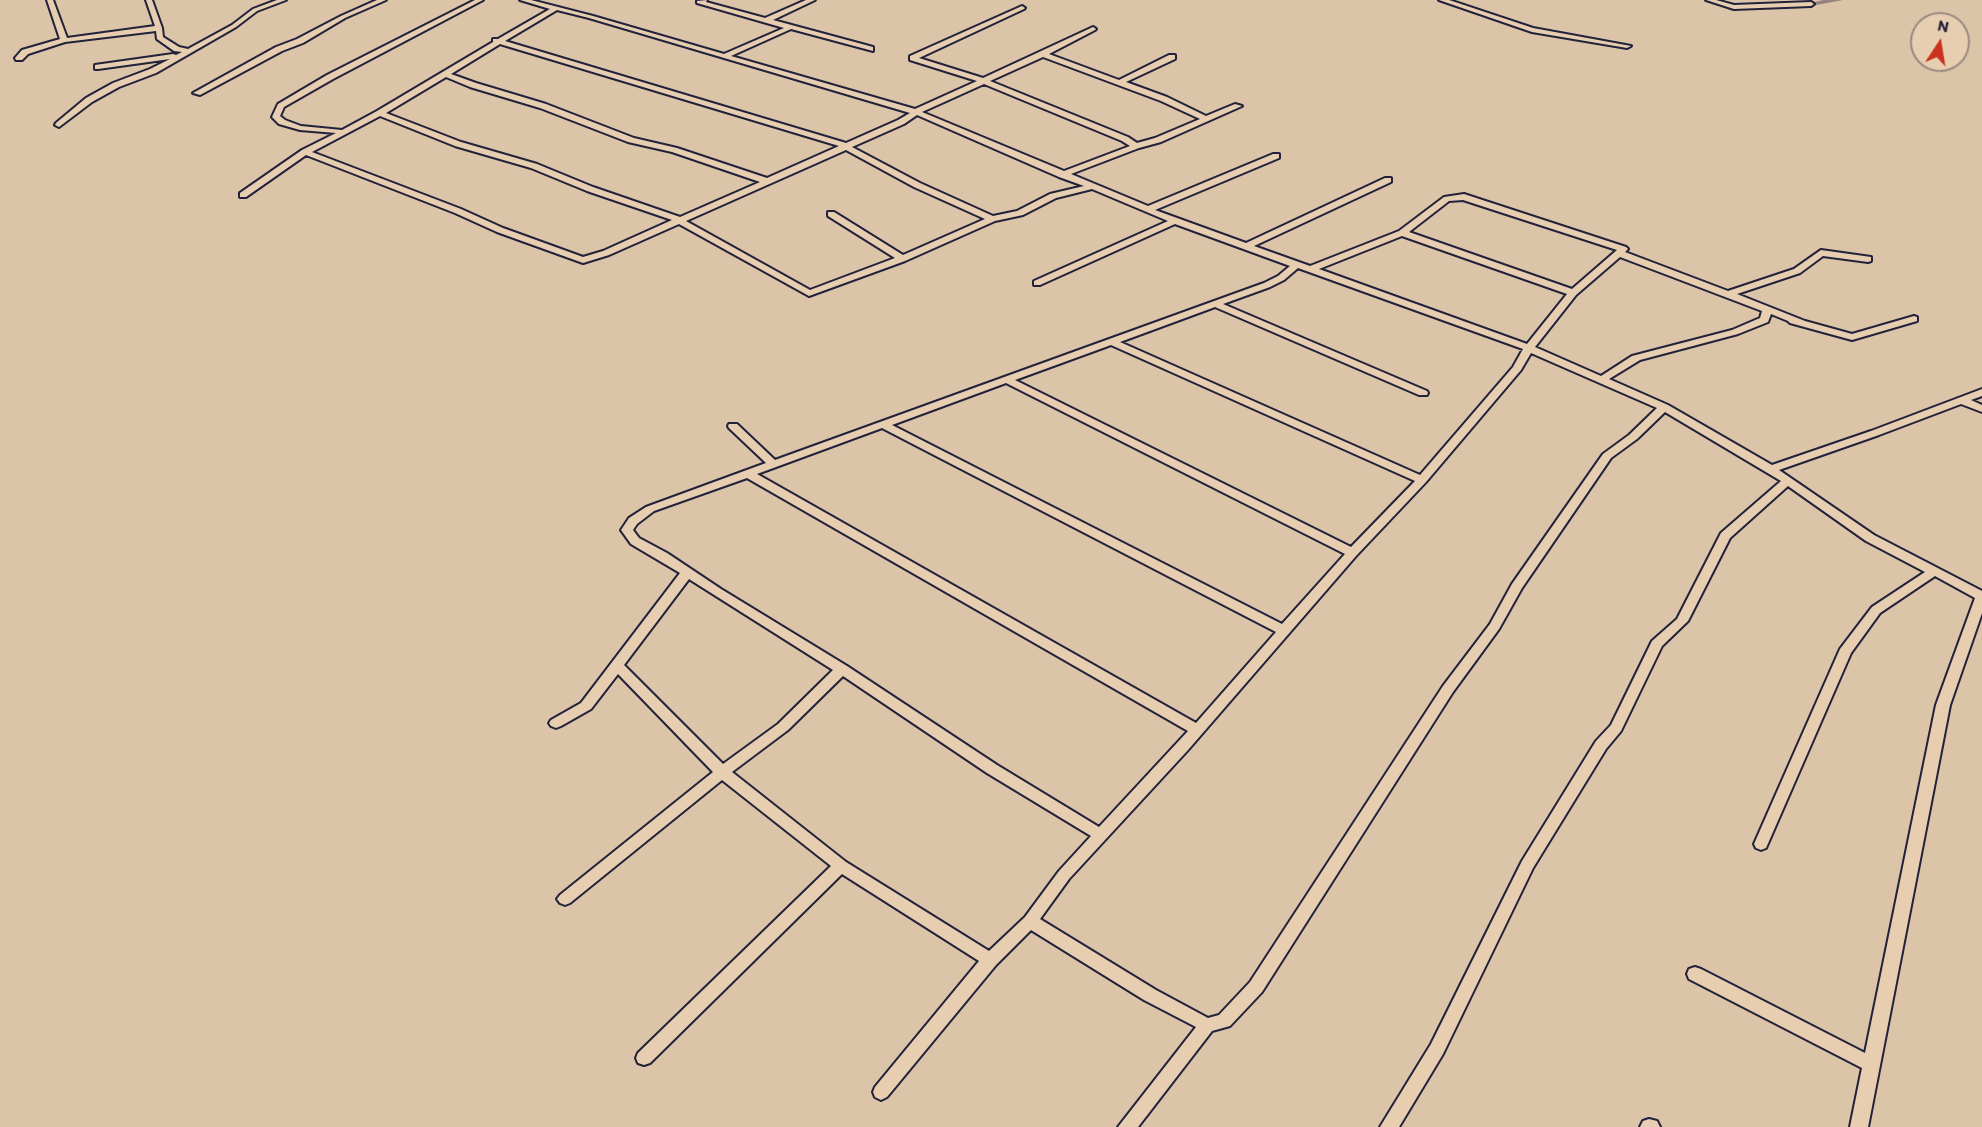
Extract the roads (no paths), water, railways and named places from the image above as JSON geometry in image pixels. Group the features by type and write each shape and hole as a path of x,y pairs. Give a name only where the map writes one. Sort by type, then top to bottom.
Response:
{"street":[{"path":"50,0 64,40"},
{"path":"149,0 159,28 159,38 187,52"},
{"path":"58,125 89,100 116,85 153,71 234,26 255,10 283,0"},
{"path":"197,93 279,49 300,42 343,17 382,0"},
{"path":"342,132 300,128 282,123 276,117 281,106 330,77 480,0"},
{"path":"523,0 916,112 1175,221 1529,348 1664,407 1772,469 1870,538 1982,596 1943,705 1859,1127"},
{"path":"704,0 699,2 870,49"},
{"path":"767,20 812,0"},
{"path":"1442,0 1532,30 1627,46"},
{"path":"1709,0 1734,7 1811,4"},
{"path":"243,195 305,152 380,113 394,102 446,74 496,41 556,8"},
{"path":"1022,8 913,58 984,81 1125,139 1136,146"},
{"path":"724,56 790,27"},
{"path":"19,58 25,52 64,40 159,28"},
{"path":"305,152 458,211 490,226 583,260 606,253 677,219 901,122 916,112 1093,29"},
{"path":"496,41 843,146 916,184 992,219"},
{"path":"98,67 187,52"},
{"path":"1043,54 1164,99 1206,119"},
{"path":"1118,83 1172,57"},
{"path":"446,74 473,85 543,106 631,140 683,153 766,181"},
{"path":"1062,175 1136,146 1158,140 1238,106"},
{"path":"380,113 458,144 534,166 590,189 677,219 809,293 902,259 992,219 1020,213 1053,196 1090,187"},
{"path":"1147,210 1276,156"},
{"path":"1247,246 1388,180"},
{"path":"881,1092 990,960 1030,921 1064,875 1285,631 1352,553 1422,480 1517,368 1529,348 1574,293 1623,249 1464,197 1447,198 1402,233 1312,269"},
{"path":"831,214 902,259"},
{"path":"1037,283 1175,221"},
{"path":"1402,233 1574,293"},
{"path":"1728,294 1751,287 1756,278 1797,271 1821,253 1868,260"},
{"path":"1619,254 1728,294 1766,315 1801,322 1852,338 1914,319"},
{"path":"1101,835 992,769 842,669 663,556 635,541 627,530 633,521 650,509 1267,285 1281,278 1298,264"},
{"path":"1215,304 1423,393"},
{"path":"1601,380 1636,358 1735,332 1766,315"},
{"path":"1112,342 1422,480"},
{"path":"1007,380 1352,553"},
{"path":"1772,469 1982,392"},
{"path":"1962,400 1982,409"},
{"path":"1127,1127 1207,1025 1224,1021 1256,987 1448,689 1495,626 1516,587 1607,456 1633,437 1664,407"},
{"path":"882,424 1285,631"},
{"path":"733,426 772,463"},
{"path":"749,474 1196,729"},
{"path":"1389,1127 1437,1050 1527,865 1601,745 1616,728 1657,644 1682,621 1725,536 1789,480"},
{"path":"1761,844 1845,652 1876,610 1933,572"},
{"path":"555,723 586,706 687,573"},
{"path":"617,665 722,772 841,866 990,960"},
{"path":"565,899 722,772 783,727 842,669"},
{"path":"644,1058 841,866"},
{"path":"1030,921 1150,995 1207,1025"},
{"path":"1695,974 1872,1064"}],"waterway":[{"path":"1811,4 1839,0"}]}
